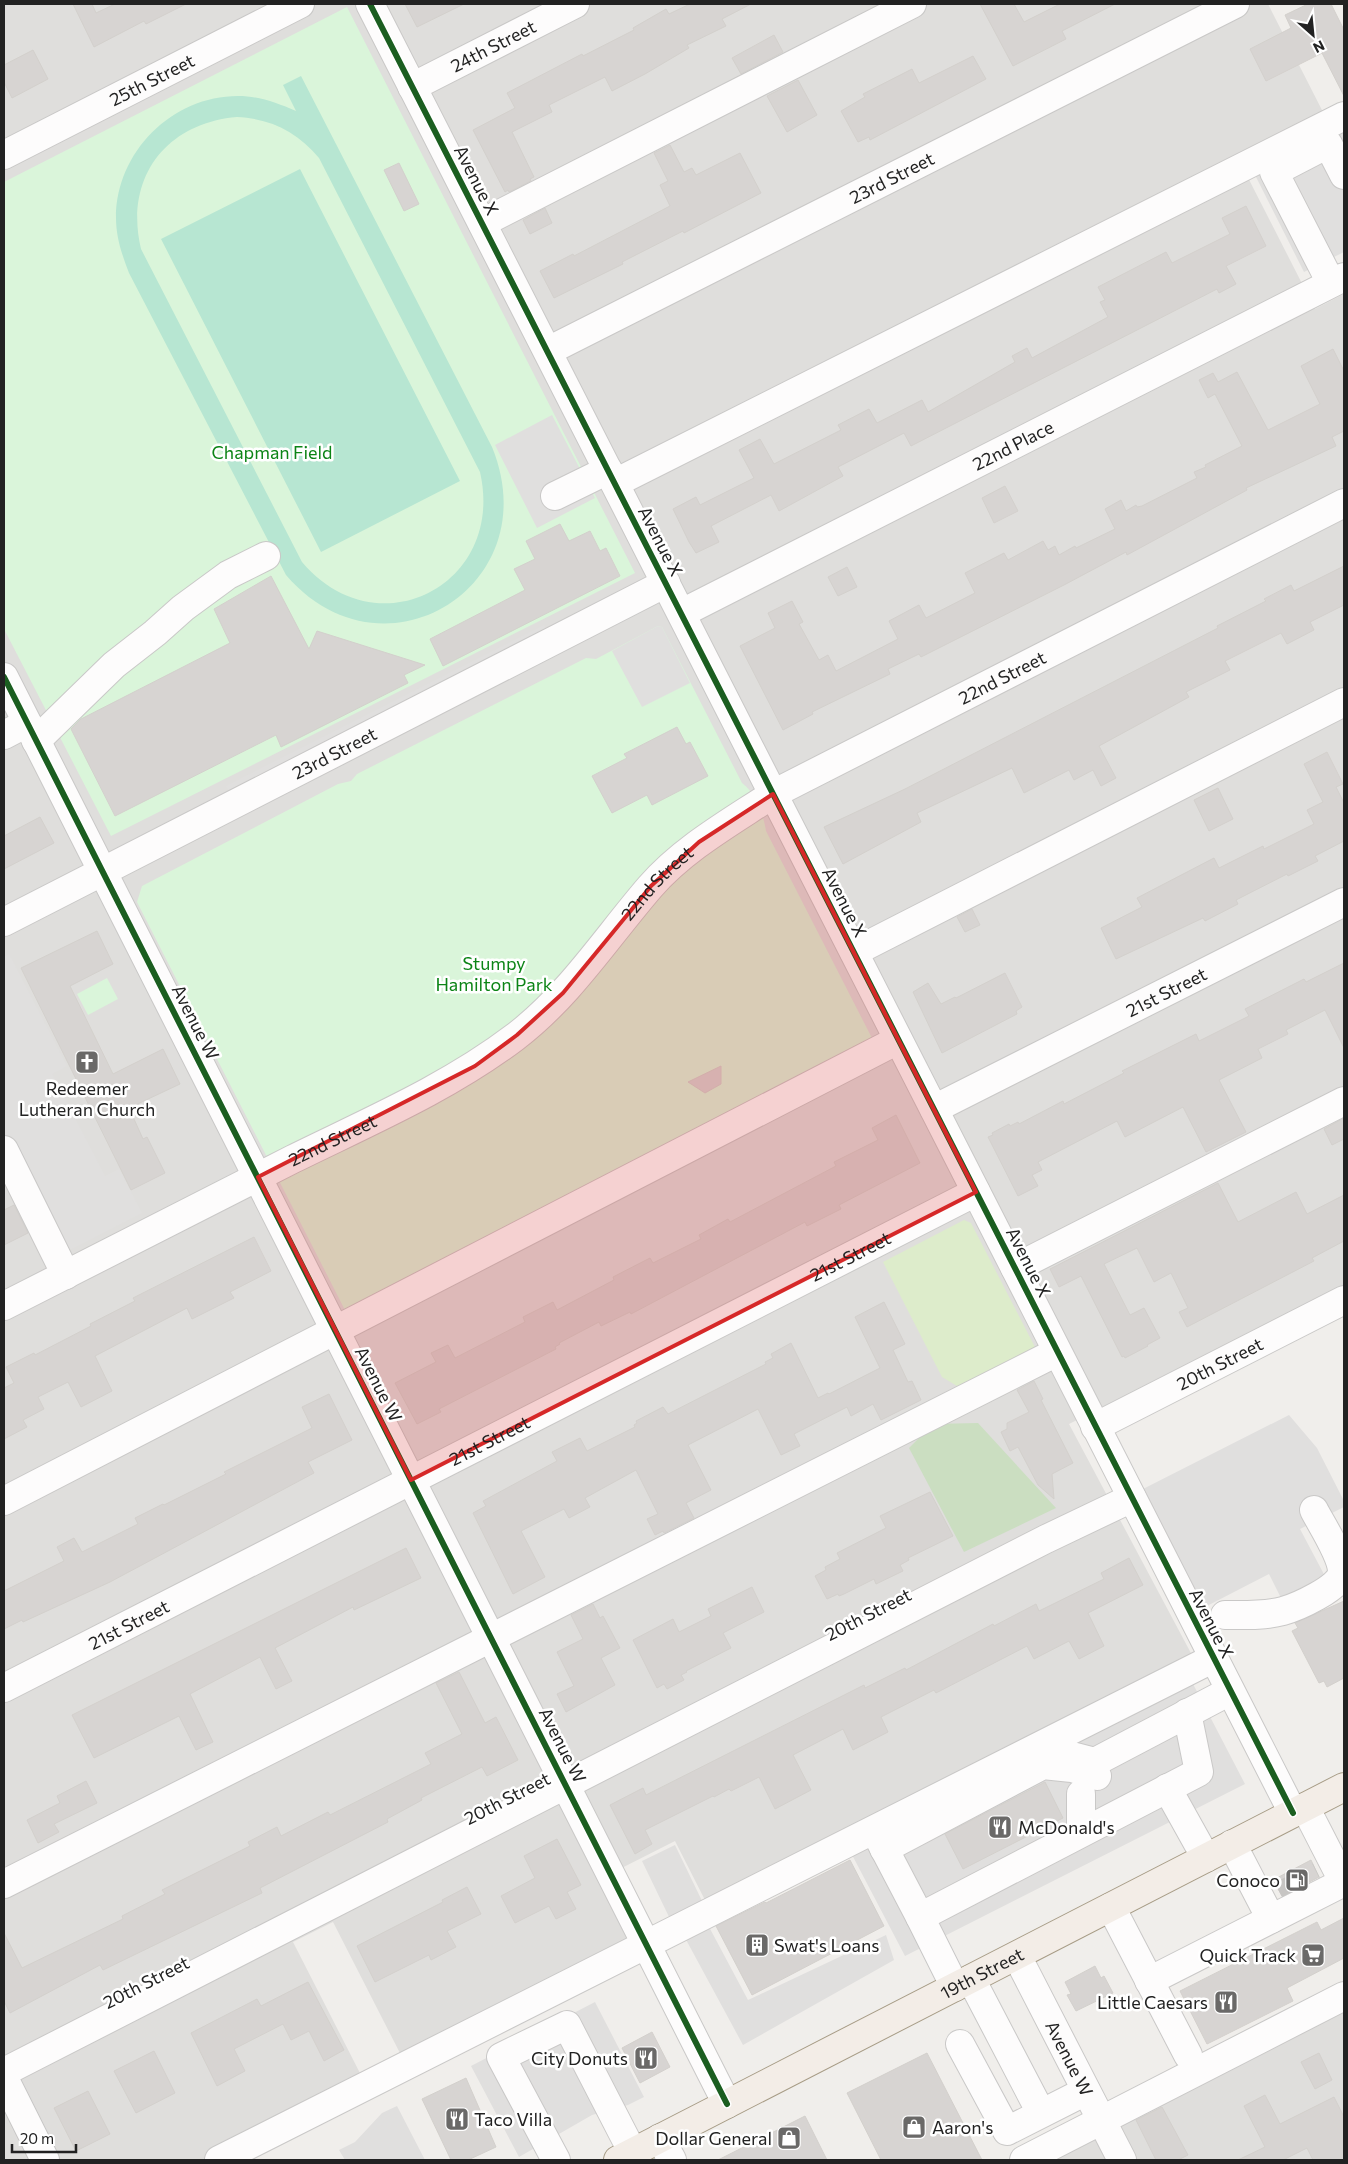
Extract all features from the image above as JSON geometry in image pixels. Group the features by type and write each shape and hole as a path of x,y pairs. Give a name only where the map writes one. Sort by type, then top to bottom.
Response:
{"main road":[{"name":"19th Street","path":"626,2156 666,2149 727,2104 1344,1788"}],"street":[{"name":"25th Street","path":"4,155 300,4"},
{"name":"Avenue X","path":"370,4 1230,1691 1333,1873"},
{"name":"24th Street","path":"412,87 575,4"},
{"path":"482,223 912,4"},
{"name":"23rd Street","path":"548,351 1235,4"},
{"path":"556,496 612,477 1344,116"},
{"path":"1338,280 1274,172 1328,144 1344,175"},
{"name":"22nd Place","path":"682,613 1338,280"},
{"name":"22nd Street","path":"4,1306 407,1103 475,1066 518,1035 563,993 605,945 651,886 699,842 773,794 1344,503"},
{"path":"22,733 114,665 183,608 228,575 266,556"},
{"name":"23rd Street","path":"4,922 666,583"},
{"name":"Avenue W","path":"4,677 22,733 102,871 727,2104"},
{"path":"854,952 1344,702"},
{"name":"21st Street","path":"934,1109 1344,902"},
{"path":"4,1501 898,1040"},
{"path":"1015,1268 1344,1101"},
{"path":"4,1150 66,1275"},
{"name":"21st Street","path":"4,1688 976,1192"},
{"name":"20th Street","path":"1095,1426 1344,1300"},
{"path":"4,1884 1057,1352"},
{"name":"20th Street","path":"4,2072 1046,1539 1132,1498"},
{"path":"1225,1615 1259,1615 1284,1611 1327,1590 1338,1580 1342,1575 1340,1560 1314,1510"},
{"path":"879,1839 1056,1738 1214,1658"},
{"path":"1056,1738 1065,1755 1095,1762 1230,1691"},
{"path":"920,1917 1199,1772 1187,1713"},
{"path":"219,2160 646,1944 1043,1765 1086,1781 1081,1824 962,1886 949,1902"},
{"path":"1167,1788 1206,1858"},
{"path":"879,1839 920,1917 963,1983 1041,2113"},
{"path":"1232,1844 1269,1899"},
{"path":"1149,1981 1269,1899 1333,1873"},
{"path":"1111,1907 1188,2055"},
{"name":"Avenue W","path":"1017,1956 1122,2160"},
{"path":"1024,2160 1344,1996"},
{"path":"556,2160 501,2057 566,2025 626,2156"},
{"path":"960,2044 1007,2131 1086,2091"},
{"path":"4,2078 45,2160"}],"highlighted area":[{"path":"773,794 976,1192 411,1480 258,1177 475,1066 517,1035 563,993 651,886 699,842"}],"shaded area":[{"path":"4,4 1268,4 1325,116 1239,160 1315,309 1344,294 1344,1286 1069,1424 1193,1657 707,1904 675,1841 598,1880 630,1944 403,2059 333,1922 293,1942 363,2079 204,2160 4,2160"},
{"path":"1344,130 1344,252 1304,272 1255,175"},
{"path":"552,415 595,498 537,528 495,445"},
{"path":"544,625 551,639 234,800 226,786"},
{"path":"658,626 662,627 690,683 642,707 612,651"},
{"path":"9,954 67,1066 52,1074 105,1176 119,1169 142,1213 66,1252 4,1133 4,957"},
{"path":"1289,1415 1317,1448 1344,1501 1344,1507 1300,1529 1327,1580 1283,1602 1269,1574 1203,1608 1143,1489"},
{"path":"1192,1682 1245,1784 905,1956 849,1849"},
{"path":"675,1845 704,1905 671,1921 642,1861"},
{"path":"708,1925 748,2000 886,1935 894,1960 743,2045 684,1936"},
{"path":"595,2002 644,2097 628,2105 592,2115 519,2157 471,2066"},
{"path":"1344,2005 1344,2160 1042,2160"},
{"path":"397,2106 425,2160 345,2160 339,2150 355,2142 382,2113"}],"green space":[{"name":"Chapman Field","path":"347,7 635,573 111,836 4,629 4,182"},
{"path":"301,76 492,447 503,497 497,542 477,578 447,606 409,621 367,622 325,608 286,575 129,273 120,246 116,218 119,194 126,171 137,150 152,132 170,117 191,106 214,99 238,96 253,97 296,111 283,85","holes":["237,117 250,118 283,128 302,141 319,158 480,472 483,512 474,546 455,574 429,593 398,602 365,601 332,588 302,562 141,249 137,223 139,199 145,178 156,159 171,143 190,130 212,121"]},
{"path":"300,169 460,481 321,552 161,239"},
{"name":"Stumpy Hamilton Park","path":"658,626 662,627 742,783 755,798 766,831 875,1044 349,1318 137,902 142,886 338,784 351,781 357,774 586,658 596,659"},
{"path":"107,978 118,999 88,1015 77,994"},
{"path":"964,1220 971,1223 1037,1351 962,1389 942,1377 883,1262"},
{"path":"978,1423 1056,1508 964,1552 909,1448 933,1424"}],"building":[{"path":"73,4 92,4 96,13 115,4 186,4 146,24 144,21 94,47"},
{"path":"405,4 464,4 417,27"},
{"path":"690,4 751,4 722,19 726,26 687,45 689,48 645,74 612,91 605,77 549,105 552,112 512,132 534,177 530,179 531,181 509,192 508,190 505,192 473,130 515,108 507,93 582,54 583,56 634,30 633,28 666,9 669,14"},
{"path":"980,4 1014,4 1024,22 1060,4 1115,4 1062,31 1066,39 1013,66"},
{"path":"1308,4 1331,4 1344,30 1344,96 1322,53 1266,81 1250,49 1291,28 1285,15"},
{"path":"774,35 783,52 741,74 732,58"},
{"path":"33,50 48,79 12,98 4,82 4,65"},
{"path":"973,56 986,79 870,140 869,137 858,142 841,111 865,97 863,94 912,69 919,83"},
{"path":"798,80 817,115 787,132 767,96"},
{"path":"670,145 684,172 692,168 696,175 740,153 761,193 554,298 540,271 573,254 574,256 670,206 660,185 668,181 654,153"},
{"path":"399,163 419,204 404,211 384,170"},
{"path":"1246,206 1266,246 1226,266 1236,284 1219,293 1217,289 911,446 904,433 838,467 843,476 779,511 771,495 711,526 719,542 696,553 689,542 673,509 696,497 700,505 754,478 739,450 760,439 774,464 841,430 838,425 869,409 877,423 922,400 928,412 1015,362 1012,356 1027,348 1032,358 1108,317 1100,302 1105,300 1098,287 1166,252 1172,263 1230,234 1222,218"},
{"path":"545,208 552,223 530,234 523,220"},
{"path":"1333,349 1344,371 1344,431 1332,437 1336,446 1246,488 1247,490 1127,555 1126,552 921,657 919,654 888,669 890,674 812,712 813,714 783,730 740,646 775,628 768,613 792,601 803,622 799,624 819,660 828,655 836,671 898,639 889,621 919,605 926,618 975,593 965,573 1004,553 1008,560 1043,541 1048,550 1055,546 1059,555 1075,546 1076,548 1115,529 1105,509 1121,500 1126,511 1136,505 1137,507 1142,506 1197,478 1194,472 1242,446 1215,394 1208,398 1199,380 1213,373 1218,382 1237,372 1268,430 1320,404 1301,366"},
{"path":"1005,486 1018,511 994,523 982,498"},
{"path":"560,524 569,541 590,531 600,551 606,548 620,576 443,666 430,639 525,590 514,569 535,559 526,541"},
{"path":"1344,566 1344,605 1310,622 1314,630 1287,644 1281,633 1225,661 1230,670 1186,692 1189,697 1099,746 1116,778 1101,786 1093,770 1074,780 1069,770 1024,793 1012,768 917,813 921,822 843,864 824,827 905,789 1218,628 1217,626 1266,601 1264,599 1291,585 1294,591"},
{"path":"847,567 857,587 838,596 828,577"},
{"path":"271,576 309,649 317,631 425,665 404,675 408,683 281,747 276,735 115,816 71,729 81,719 230,643 214,609"},
{"path":"677,727 686,744 690,742 708,776 652,805 647,795 612,813 592,776 627,758 624,754"},
{"path":"1327,752 1343,784 1336,787 1344,803 1344,841 1315,856 1318,861 1288,876 1287,874 1236,900 1238,904 1205,921 1203,918 1116,959 1101,928 1142,907 1137,898 1214,858 1219,868 1263,846 1264,849 1314,824 1307,810 1323,802 1304,764"},
{"path":"1218,788 1233,819 1209,831 1194,800"},
{"path":"40,817 54,843 4,869 4,836"},
{"path":"972,909 980,925 965,932 957,917"},
{"name":"Redeemer Lutheran Church","path":"97,931 113,964 70,986 113,1074 163,1049 180,1084 129,1108 143,1139 147,1137 165,1173 131,1190 21,968"},
{"path":"1344,963 1344,1048 1325,1010 1286,1030 1288,1034 1258,1049 1262,1058 1219,1080 1246,1132 1206,1152 1183,1107 1125,1137 1117,1121 1038,1162 1042,1170 1032,1175 1038,1186 1018,1196 988,1137 993,1135 992,1133 1009,1124 1010,1126 1018,1122 1019,1124 1063,1101 1064,1104 1124,1073 1122,1071 1196,1034 1199,1041 1249,1016 1245,1009 1304,979 1306,982"},
{"path":"1005,973 1022,1007 1016,1011 1017,1014 942,1053 913,992 928,983 941,1004"},
{"path":"721,1066 721,1084 705,1093 688,1082"},
{"path":"896,1115 920,1163 839,1205 841,1209 807,1226 805,1222 631,1314 630,1312 601,1326 599,1322 559,1343 555,1347 556,1349 439,1409 441,1412 417,1424 395,1383 436,1362 431,1353 448,1345 455,1358 525,1322 523,1317 553,1302 557,1310 614,1280 613,1277 650,1258 653,1263 701,1239 699,1235 728,1219 730,1222 836,1166 834,1162 878,1140 872,1128"},
{"path":"1344,1118 1344,1139 1332,1145 1324,1129"},
{"path":"1218,1183 1238,1222 1296,1192 1307,1214 1344,1195 1344,1241 1312,1258 1314,1261 1187,1327 1179,1312 1188,1308 1171,1273 1154,1282 1137,1248 1104,1264 1130,1315 1144,1308 1160,1338 1125,1358 1124,1356 1122,1357 1081,1276 1059,1287 1050,1269"},
{"path":"14,1205 28,1233 4,1245 4,1210"},
{"path":"254,1237 271,1271 230,1292 234,1298 192,1319 187,1308 95,1356 112,1391 81,1407 68,1382 38,1397 44,1409 23,1420 27,1427 4,1439 4,1388 14,1383 6,1367 34,1353 35,1355 91,1326 90,1324 135,1301 133,1298"},
{"path":"884,1302 905,1344 893,1350 908,1382 912,1381 921,1400 881,1420 873,1404 851,1416 847,1407 794,1434 800,1446 781,1455 758,1409 688,1445 711,1490 686,1503 694,1518 664,1533 663,1531 655,1535 647,1519 658,1514 636,1470 585,1498 590,1507 569,1518 564,1509 521,1531 545,1577 513,1594 473,1513 486,1506 483,1501 557,1461 552,1452 580,1438 587,1451 635,1427 636,1421 663,1407 668,1414 766,1364 765,1362 773,1358 771,1354 791,1343 818,1398 829,1394 880,1368 855,1317"},
{"path":"1034,1381 1043,1399 1041,1400 1073,1463 1052,1474 1054,1499 1038,1485 1018,1447 1010,1451 1001,1432 1007,1429 1007,1423 1029,1412 1017,1390"},
{"path":"329,1394 352,1440 308,1462 314,1473 110,1582 4,1629 4,1591 64,1561 57,1547 74,1538 82,1552 138,1524 135,1518 226,1474 224,1472 312,1428 302,1407"},
{"path":"930,1492 953,1536 908,1558 909,1560 900,1565 903,1571 876,1584 874,1579 844,1594 839,1596 838,1594 827,1599 815,1576 826,1570 825,1567 840,1559 837,1553 886,1528 880,1516"},
{"path":"406,1548 421,1578 354,1610 353,1607 275,1648 292,1681 276,1689 260,1657 190,1694 213,1742 196,1750 179,1716 94,1758 72,1715"},
{"path":"1129,1558 1143,1585 1088,1613 1104,1646 1079,1659 1069,1641 1034,1659 1027,1646 936,1693 934,1690 881,1717 888,1732 853,1750 843,1729 793,1755 811,1790 775,1809 759,1777 731,1791 729,1789 713,1796 645,1830 652,1844 635,1854 610,1805 643,1788 646,1795 864,1685 865,1688 905,1668 906,1670 993,1624 994,1626 1036,1604 1039,1611 1104,1579 1101,1573"},
{"path":"752,1587 764,1612 723,1633 731,1648 686,1671 681,1675 684,1680 667,1689 664,1684 657,1688 633,1640 673,1619 679,1632 711,1616 708,1609"},
{"path":"1344,1601 1344,1678 1327,1687 1324,1681 1319,1683 1292,1631 1298,1628 1295,1623"},
{"path":"593,1604 600,1618 603,1616 620,1648 601,1658 615,1685 566,1712 557,1694 574,1686 557,1652 583,1639 571,1615"},
{"path":"459,1672 485,1723 496,1717 518,1760 487,1776 482,1767 421,1798 422,1800 387,1819 388,1822 260,1888 262,1893 103,1970 100,1965 10,2013 4,2001 4,1933 22,1968 123,1919 122,1916 165,1894 162,1890 250,1846 248,1842 277,1827 281,1836 328,1812 330,1815 431,1764 425,1753 462,1734 436,1683"},
{"path":"86,1781 97,1803 54,1824 59,1832 38,1843 27,1820 60,1803 57,1796"},
{"name":"McDonald's","path":"1045,1782 1063,1818 963,1869 945,1834"},
{"path":"557,1839 581,1885 567,1892 576,1909 556,1919 549,1906 515,1923 501,1896 535,1878 524,1856"},
{"path":"850,1860 884,1926 752,1995 716,1926"},
{"name":"Conoco","path":"1311,1860 1319,1877 1282,1896 1273,1880"},
{"path":"467,1887 481,1914 447,1931 456,1947 431,1960 429,1955 375,1982 357,1946 443,1902 442,1900"},
{"path":"1344,1918 1344,1958 1287,1988 1293,2001 1207,2044 1180,1991 1317,1922 1321,1930"},
{"path":"1095,1966 1101,1978 1104,1976 1113,1993 1076,2011 1067,1995 1071,1994 1065,1982"},
{"path":"308,1982 344,2050 324,2061 309,2031 291,2040 283,2024 234,2049 245,2071 217,2086 191,2033 257,1999 261,2006"},
{"name":"City Donuts","path":"652,2032 670,2067 640,2083 622,2048"},
{"path":"154,2051 175,2093 136,2113 114,2071"},
{"name":"Aaron's","path":"927,2053 982,2160 881,2160 847,2093"},
{"path":"1319,2053 1332,2080 1315,2089 1301,2062"},
{"name":"Taco Villa","path":"466,2078 496,2147 468,2160 451,2160 422,2099"},
{"path":"88,2091 110,2134 76,2151 54,2108"},
{"path":"1265,2095 1280,2124 1334,2097 1344,2117 1344,2160 1313,2160 1307,2148 1283,2160 1238,2160 1265,2147 1244,2106"},
{"path":"1162,2107 1188,2155 1178,2160 1156,2160 1136,2120"},
{"name":"Dollar General","path":"805,2116 827,2160 718,2160"}],"tunnel":[{"path":"1281,1895 1319,1876"}],"cycle path":[{"path":"370,4 1293,1813"},
{"path":"4,677 727,2104"}],"place":[{"name":"Redeemer Lutheran Church","path":"87,1062"},
{"name":"McDonald's","path":"1000,1827"},
{"name":"Conoco","path":"1297,1880"},
{"name":"Swat's Loans","path":"757,1945"},
{"name":"Quick Track","path":"1313,1955"},
{"name":"Little Caesars","path":"1226,2002"},
{"name":"City Donuts","path":"646,2058"},
{"name":"Taco Villa","path":"457,2119"},
{"name":"Aaron's","path":"914,2127"},
{"name":"Dollar General","path":"789,2138"}]}
